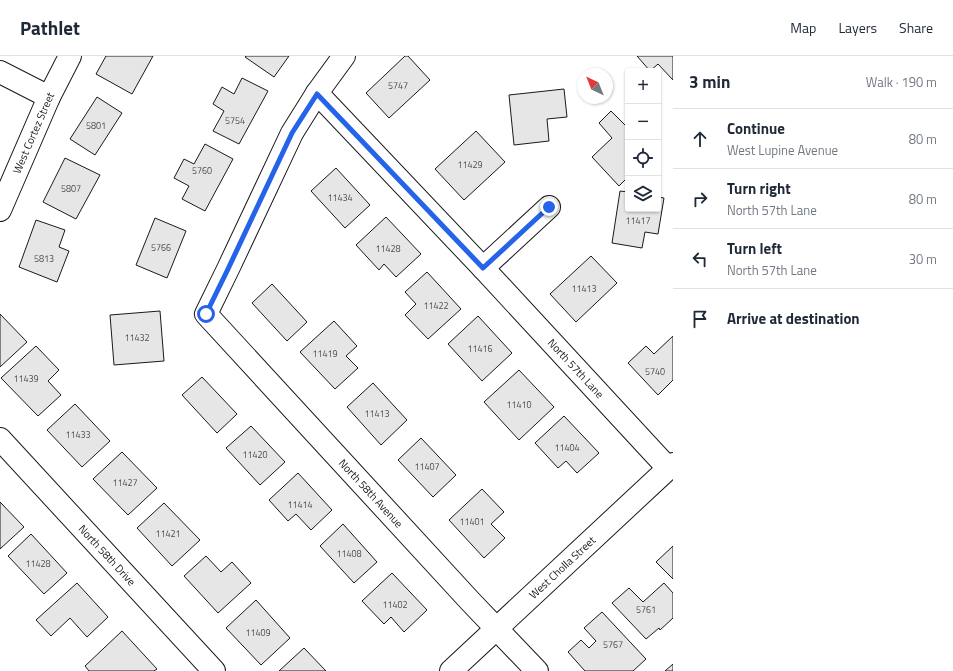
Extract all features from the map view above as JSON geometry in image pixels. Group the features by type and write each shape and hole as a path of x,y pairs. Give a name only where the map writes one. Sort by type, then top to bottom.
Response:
{"street":[{"name":"West Cortez Street","path":"0,210 49,97 70,56"},
{"path":"317,94 344,56"},
{"path":"0,72 49,97"},
{"name":"North 57th Lane","path":"317,94 671,466"},
{"name":"North 58th Avenue","path":"317,94 292,133 206,314 496,629 537,671"},
{"path":"483,268 549,207"},
{"name":"North 58th Drive","path":"0,439 214,671"},
{"name":"West Cholla Street","path":"451,671 671,466"}],"building":[{"path":"106,56 153,56 132,94 96,74"},
{"path":"289,56 274,77 245,57"},
{"path":"405,56 408,56 430,80 389,118 366,93"},
{"path":"637,56 673,56 673,80 658,64 653,68 647,68"},
{"path":"242,78 268,91 239,144 213,131 224,111 213,104 222,87 234,94"},
{"path":"564,89 567,117 547,119 549,141 514,145 509,95"},
{"path":"97,97 122,113 95,155 70,139"},
{"path":"611,111 625,125 625,180 619,186 592,157 612,138 599,123"},
{"path":"476,131 505,162 464,200 435,169"},
{"path":"205,144 233,159 205,211 182,199 189,186 174,178 184,159 194,164"},
{"path":"65,158 100,175 76,219 43,202"},
{"path":"336,168 370,205 345,228 311,191"},
{"path":"620,191 625,192 625,212 661,212 661,198 664,198 658,234 645,232 642,248 612,243"},
{"path":"386,217 421,254 396,277 384,264 379,270 356,245"},
{"path":"155,218 186,231 167,278 136,265"},
{"path":"36,220 65,230 59,247 69,251 57,282 19,267"},
{"path":"591,256 617,283 576,322 550,294"},
{"path":"427,272 461,309 428,339 405,315 416,304 405,292"},
{"path":"272,284 307,322 287,341 252,303"},
{"path":"160,311 164,361 114,365 110,315"},
{"path":"0,314 27,342 0,367"},
{"path":"478,316 512,353 482,381 448,344"},
{"path":"334,321 357,346 346,356 358,368 335,389 300,352"},
{"path":"673,336 673,380 658,395 628,363 646,346 654,354"},
{"path":"36,346 59,370 48,381 61,395 38,416 1,378"},
{"path":"519,370 554,407 519,440 484,402"},
{"path":"202,377 237,414 217,433 182,395"},
{"path":"373,383 407,420 381,445 347,407"},
{"path":"75,404 110,441 82,467 47,430"},
{"path":"564,416 599,453 577,473 566,461 558,468 535,443"},
{"path":"251,426 285,462 260,485 226,448"},
{"path":"421,438 456,475 433,497 398,460"},
{"path":"122,452 157,488 128,515 93,479"},
{"path":"298,473 332,510 311,530 296,514 288,521 269,500"},
{"path":"482,489 504,512 491,524 505,538 484,558 449,520"},
{"path":"0,502 24,527 0,549"},
{"path":"164,503 200,540 172,566 137,528"},
{"path":"343,524 377,562 354,583 320,546"},
{"path":"31,534 67,573 44,594 8,556"},
{"path":"673,546 673,579 656,562"},
{"path":"206,556 221,572 232,562 251,583 218,613 184,576"},
{"path":"392,573 427,610 404,632 391,617 384,624 362,601"},
{"path":"77,583 108,617 87,637 70,618 51,636 36,620"},
{"path":"664,583 673,593 673,618 660,630 659,628 646,639 612,603 629,588 643,602"},
{"path":"256,600 290,638 261,665 226,628"},
{"path":"602,612 646,659 633,671 585,671 568,652 581,640 589,648 596,641 584,628"},
{"path":"122,631 157,669 154,671 89,671 85,666"},
{"path":"304,648 326,671 279,671"},
{"path":"673,664 673,671 665,671"}],"route":[{"path":"206,314 292,133 317,94 483,268 549,207"}]}
